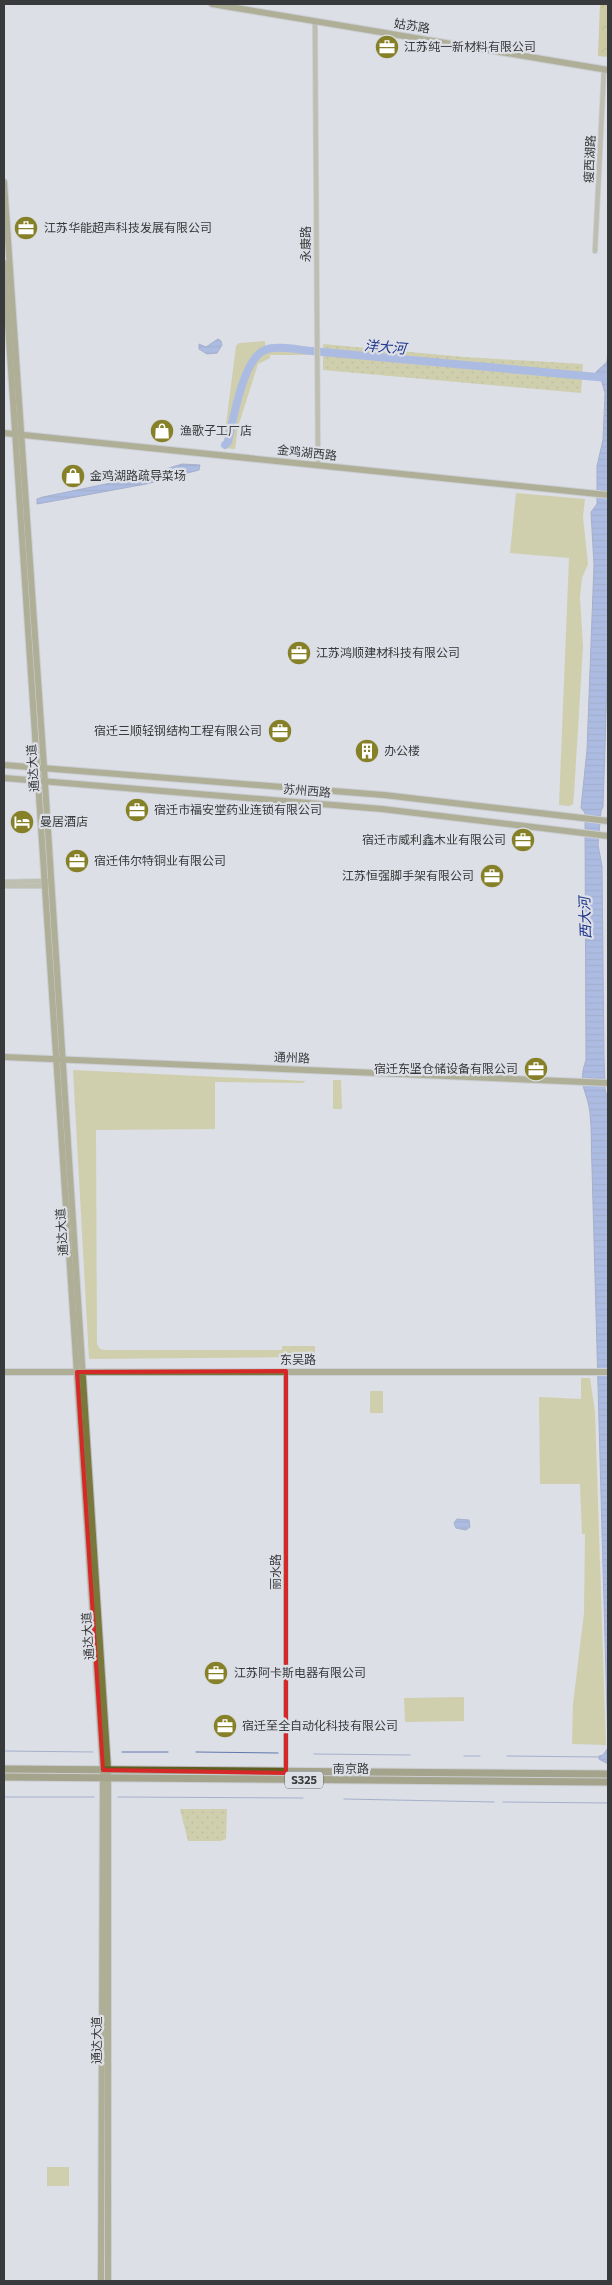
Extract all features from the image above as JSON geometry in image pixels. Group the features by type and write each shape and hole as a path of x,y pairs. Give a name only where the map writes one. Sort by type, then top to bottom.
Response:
{"main road":[{"name":"姑苏路","path":"212,4 606,70"},
{"name":"通达大道","path":"4,182 36,780 59,1060"},
{"name":"通达大道","path":"4,263 45,781 59,1060 105,1774 108,2281"},
{"name":"金鸡湖西路","path":"4,433 608,495"},
{"name":"苏州西路","path":"4,765 384,795 608,821"},
{"name":"苏州西路","path":"4,778 382,809 608,836"},
{"name":"通州路","path":"4,1057 608,1083"},
{"name":"东吴路","path":"4,1372 608,1372"},
{"name":"南京路","path":"4,1769 105,1774 606,1778"},
{"name":"南京路","path":"4,1777 286,1772 606,1778"},
{"name":"通达大道","path":"102,2281 105,1774"}],"street":[{"name":"永康路","path":"315,21 318,466"},
{"name":"瘦西湖路","path":"595,251 606,70"},
{"path":"4,882 51,883"},
{"path":"4,886 43,883"},
{"name":"丽水路","path":"286,1371 286,1772"}],"highlighted area":[{"path":"286,1371 286,1773 103,1770 77,1372"}],"shaded area":[{"path":"265,341 265,347 309,348 309,355 270,355 270,358 258,364 238,427 235,449 223,448 236,346 239,343"},
{"path":"323,344 464,357 583,364 581,393 323,370"},
{"path":"516,493 585,499 583,517 588,564 582,578 580,597 583,647 574,794 573,804 569,806 559,805 569,558 510,553"},
{"path":"73,1070 306,1081 303,1083 215,1082 215,1129 96,1130 97,1344 100,1349 105,1350 282,1350 282,1346 315,1346 315,1357 89,1359"},
{"path":"333,1080 341,1080 342,1109 333,1109"},
{"path":"581,1378 590,1378 595,1412 606,1745 572,1744 573,1704 584,1613 585,1534 582,1534 580,1484 540,1484 539,1397 581,1399"},
{"path":"370,1391 383,1391 383,1413 370,1413"},
{"path":"464,1697 464,1721 405,1722 404,1698"},
{"path":"180,1809 227,1809 226,1839 221,1841 188,1841"},
{"path":"47,2167 69,2167 69,2186 47,2186"}],"green space":[{"path":"600,4 608,4 608,57 598,56"}],"water":[{"path":"218,339 222,345 217,353 207,354 199,349 199,344 206,347"},
{"path":"608,347 608,655 603,807 598,845 602,866 604,1059 605,1089 608,1101 608,1748 591,1126 589,1105 582,1076 586,1060 585,813 581,808 587,750 594,565 591,512 597,504 597,466 603,440 605,393 601,379 596,378 596,372 607,362"},
{"path":"182,464 200,465 199,470 146,484 37,504 37,499 43,497 140,477"},
{"path":"457,1519 469,1520 470,1527 466,1530 456,1528 454,1523"},
{"path":"608,1748 608,1764 599,1759 599,1756 603,1755"}],"waterway":[{"name":"洋大河","path":"225,445 228,442 245,377 257,355 270,349 288,348 608,378"},
{"path":"4,1751 93,1752"},
{"path":"122,1752 168,1752"},
{"path":"196,1752 278,1753"},
{"path":"314,1754 410,1755"},
{"path":"464,1756 480,1756"},
{"path":"507,1756 601,1757"},
{"path":"4,1797 94,1797"},
{"path":"118,1797 303,1798"},
{"path":"344,1799 494,1802"},
{"path":"503,1802 608,1803"}],"place":[{"name":"江苏纯一新材料有限公司","path":"387,47"},
{"name":"江苏华能超声科技发展有限公司","path":"26,228"},
{"name":"渔歌子工厂店","path":"162,431"},
{"name":"金鸡湖路疏导菜场","path":"73,476"},
{"name":"江苏鸿顺建材科技有限公司","path":"299,653"},
{"name":"宿迁三顺轻钢结构工程有限公司","path":"280,731"},
{"name":"办公楼","path":"367,751"},
{"name":"宿迁市福安堂药业连锁有限公司","path":"137,810"},
{"name":"曼居酒店","path":"22,822"},
{"name":"宿迁市威利鑫木业有限公司","path":"523,840"},
{"name":"宿迁伟尔特铜业有限公司","path":"77,861"},
{"name":"江苏恒强脚手架有限公司","path":"492,876"},
{"name":"宿迁东坚仓储设备有限公司","path":"536,1069"},
{"name":"江苏阿卡斯电器有限公司","path":"216,1673"},
{"name":"宿迁至全自动化科技有限公司","path":"225,1726"}],"water label":[{"name":"西大河","path":"585,918"}]}
